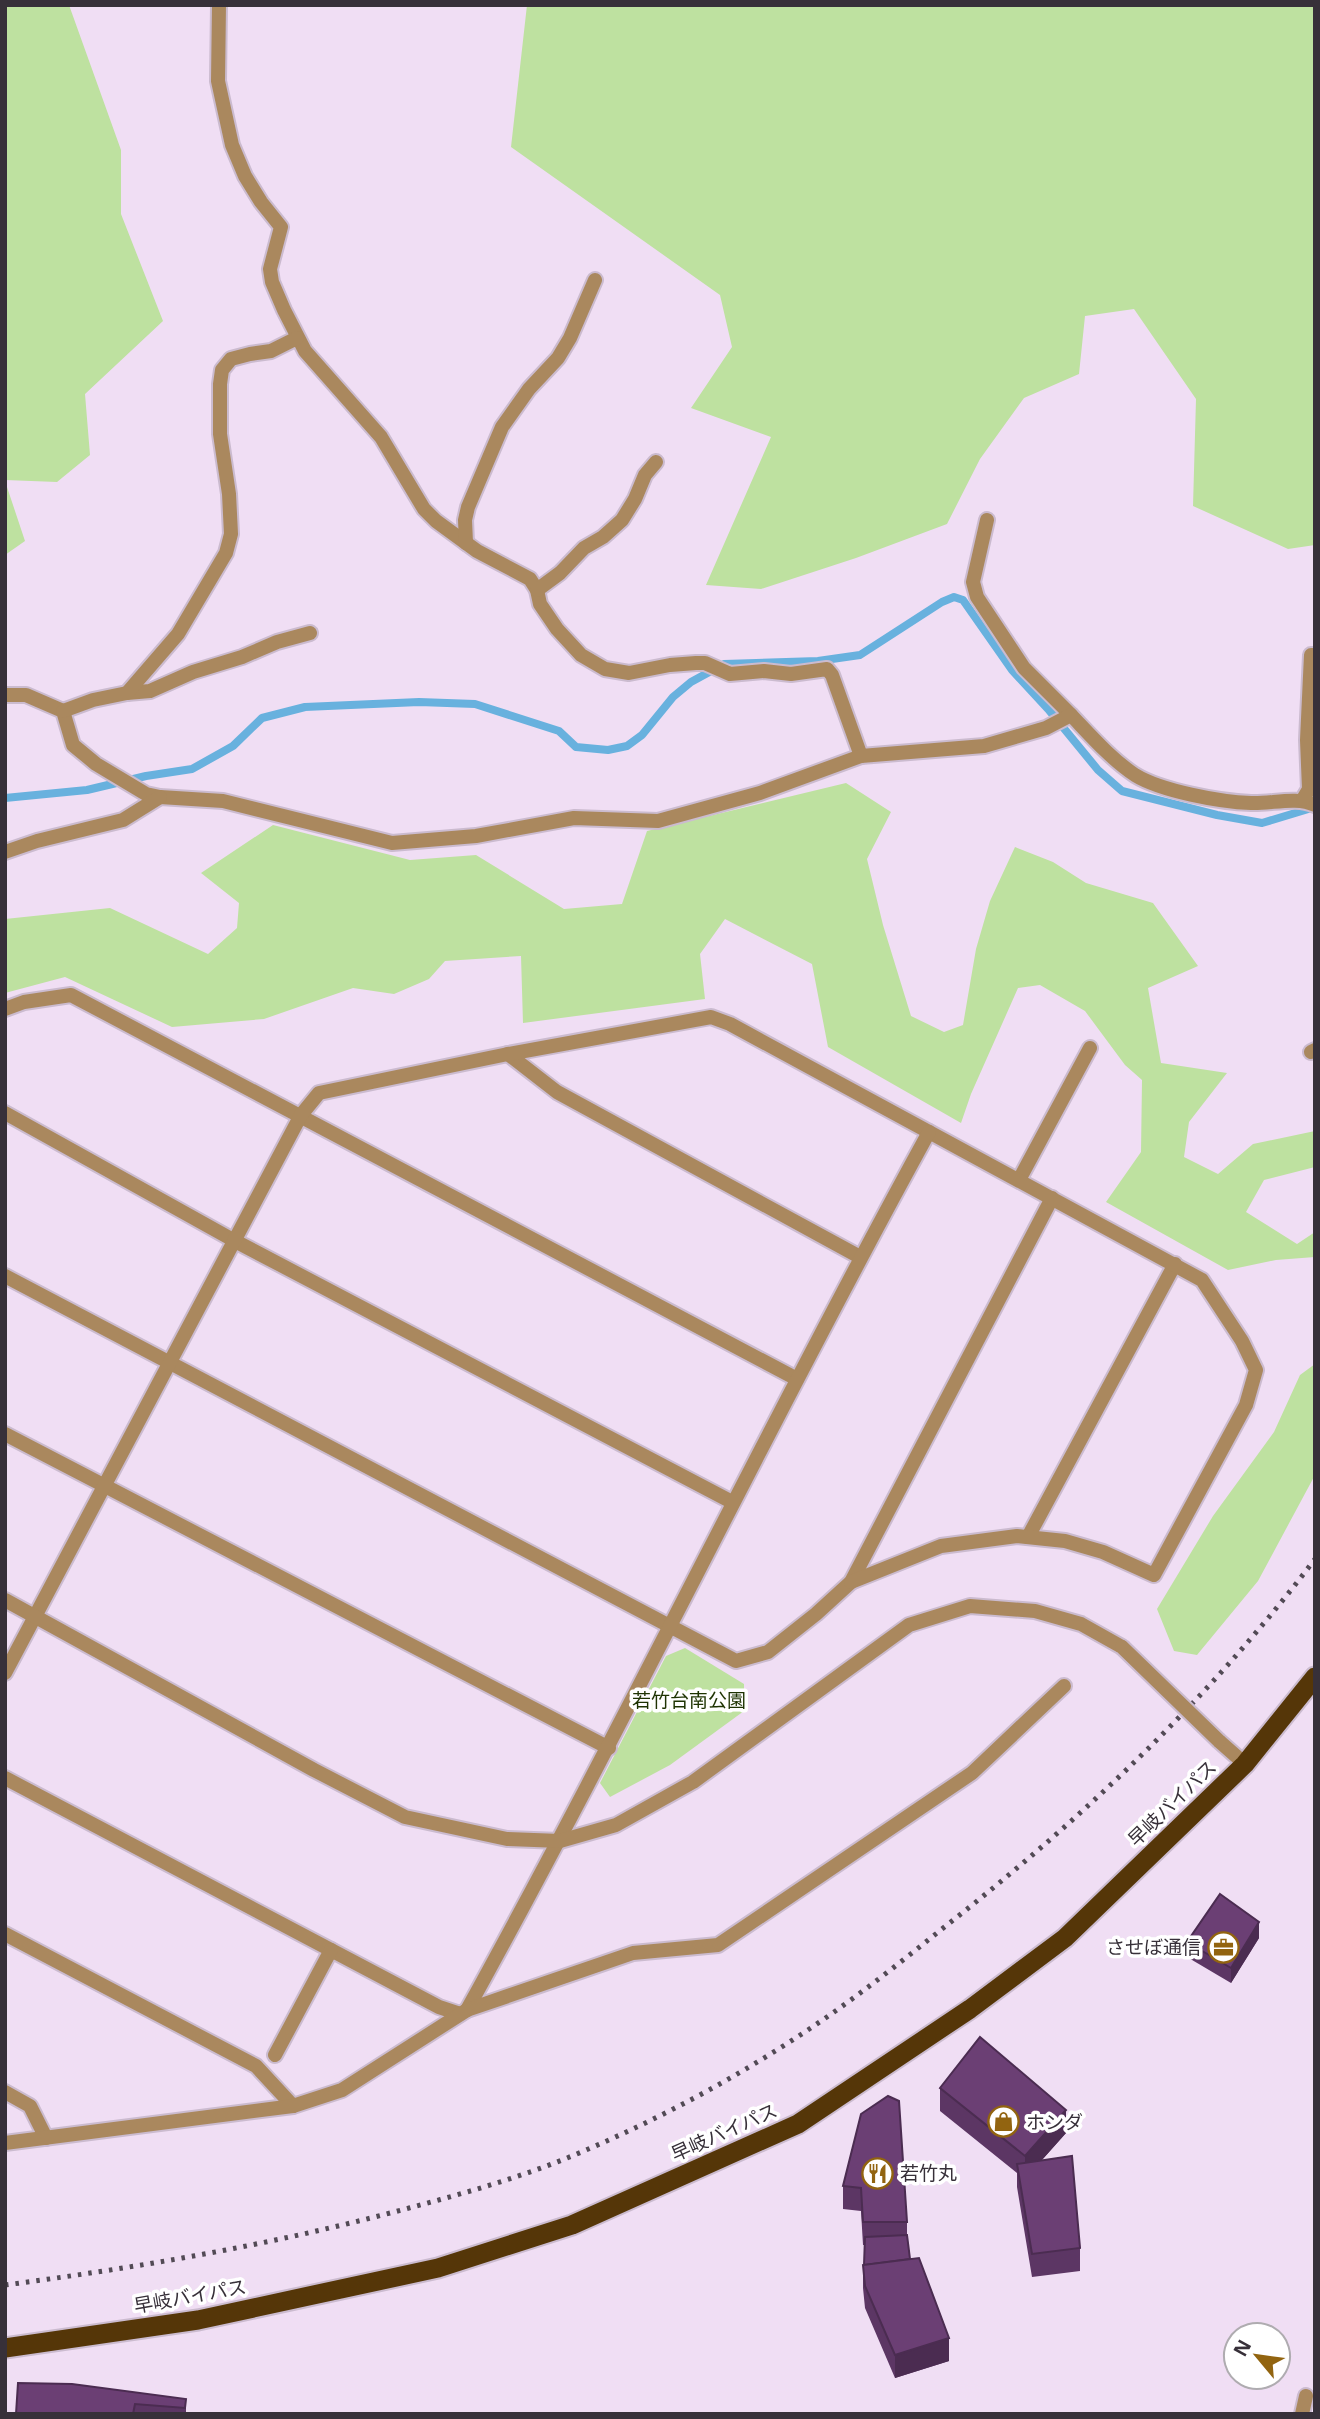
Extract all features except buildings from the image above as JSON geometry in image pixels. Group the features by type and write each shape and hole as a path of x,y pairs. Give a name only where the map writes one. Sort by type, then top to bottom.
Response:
{"highway":[{"name":"早岐バイパス","path":"5,2348 198,2320 438,2268 572,2225 798,2124 970,2009 1065,1938 1245,1764 1315,1677"}],"street":[{"path":"219,5 218,80 232,145 245,176 281,227 270,269 272,282 305,351 380,437 425,509 436,521 466,543 530,579 537,590 540,604 557,629 581,655 605,669 629,673 670,665 705,663 724,673 764,671 791,674 827,669 841,696 861,756"},
{"path":"466,543 465,520 468,507 502,427 529,389 558,358 595,280"},
{"path":"127,693 178,634 226,553 231,534 229,494 220,435 222,370 231,359 271,351 297,338"},
{"path":"537,590 560,573 584,548 603,537 622,520 645,475 656,462"},
{"path":"987,520 974,582 977,597 1024,668 1108,752 1137,776 1168,788 1204,797 1239,802 1309,802 1307,740 1311,655 1315,655"},
{"path":"5,695 26,695 63,711 93,700 150,691 193,672 310,633"},
{"path":"63,711 73,746 96,764 153,796 223,801 392,843 476,836 574,818 658,821 760,793 861,756 984,746 1046,728 1071,715"},
{"path":"5,852 37,841 123,820 153,796"},
{"path":"5,1009 24,1002 71,995 797,1379"},
{"path":"5,1673 301,1115 319,1093 508,1054 711,1017 730,1024 1202,1280 1242,1341 1256,1370 1246,1405 1154,1575 1103,1552 1065,1541 1028,1537 941,1546 851,1582"},
{"path":"1019,1180 1090,1048"},
{"path":"508,1054 557,1092 860,1258"},
{"path":"5,1113 235,1241 732,1502"},
{"path":"464,2012 560,1841 732,1502 929,1132"},
{"path":"5,1276 736,1661 768,1652 817,1614 851,1582 1052,1198"},
{"path":"1028,1537 1175,1264"},
{"path":"5,1434 609,1748"},
{"path":"5,1600 405,1817 507,1839 560,1841 616,1825 693,1782 909,1625 970,1606 1035,1611 1081,1624 1122,1647 1245,1764"},
{"path":"5,2143 293,2105 341,2090 464,2012 634,1953 718,1945 972,1773 1064,1686"},
{"path":"5,1779 439,2007 464,2012"},
{"path":"5,1934 256,2066 293,2105"},
{"path":"275,2055 331,1950"},
{"path":"5,2092 30,2106 46,2138"},
{"path":"1302,2414 1306,2396"}],"green space":[{"path":"5,5 69,5 121,150 121,214 163,321 85,394 90,455 57,482 5,480"},
{"path":"527,5 1315,5 1315,545 1288,549 1193,506 1196,399 1134,309 1085,316 1079,374 1024,398 980,459 947,524 761,589 706,585 771,437 691,408 732,347 720,295 511,147"},
{"path":"5,481 25,541 5,555"},
{"path":"846,783 891,812 867,859 883,925 911,1016 944,1032 963,1025 976,949 990,901 1015,847 1053,862 1086,883 1153,903 1198,966 1148,988 1161,1063 1227,1073 1189,1122 1184,1157 1218,1174 1253,1144 1315,1131 1315,1167 1264,1180 1246,1212 1297,1244 1315,1232 1315,1257 1276,1260 1228,1270 1106,1202 1141,1152 1142,1080 1125,1065 1085,1011 1040,985 1018,988 961,1123 828,1047 812,964 725,919 700,954 705,999 523,1023 521,956 445,961 429,979 394,994 353,988 264,1019 172,1027 65,977 5,993 5,919 110,908 208,954 237,928 239,903 201,873 273,825 410,860 476,855 564,909 622,904 647,831"},
{"path":"1315,1364 1315,1475 1258,1581 1197,1655 1174,1651 1157,1609 1213,1516 1274,1432 1300,1375"},
{"name":"若竹台南公園","path":"685,1648 744,1684 744,1711 670,1765 610,1797 600,1783 666,1656"}],"waterway":[{"path":"5,798 87,790 146,776 192,769 233,746 262,718 305,707 419,702 475,704 559,731 576,747 608,750 627,746 642,735 673,697 691,682 724,664 818,661 860,655 954,597 963,600 1012,670 1098,770 1122,791 1217,815 1262,823 1315,807"}],"railway":[{"path":"5,2285 208,2253 309,2233 431,2202 564,2159 647,2122 708,2090 796,2038 855,1997 1047,1842 1096,1799 1188,1708 1275,1610 1315,1559"}],"place":[{"name":"させぼ通信","path":"1224,1947"},
{"name":"ホンダ","path":"1003,2122"},
{"name":"若竹丸","path":"877,2173"}]}
